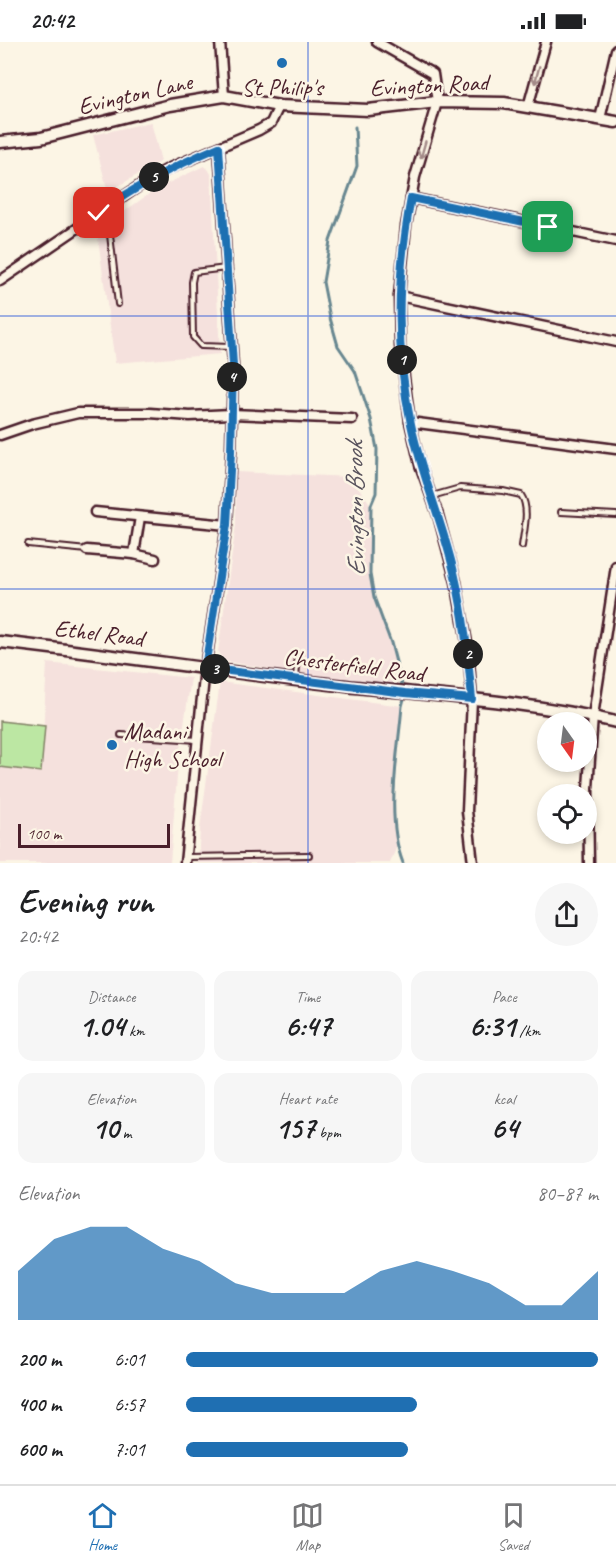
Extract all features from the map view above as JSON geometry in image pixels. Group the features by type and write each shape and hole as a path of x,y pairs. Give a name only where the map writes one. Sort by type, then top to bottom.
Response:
{"street":[{"path":"220,42 224,96"},
{"path":"377,42 433,74 437,102 415,177 406,226 399,297 400,346 410,423 420,465 456,582 468,648 472,699 467,811 474,863"},
{"path":"528,107 546,42"},
{"path":"600,119 616,50"},
{"name":"Evington Lane","path":"0,142 41,138 170,105 224,96 279,106"},
{"name":"Evington Road","path":"279,106 368,110 437,102 504,103 616,122"},
{"path":"0,281 129,192 170,168 271,123 279,106"},
{"path":"185,860 205,668 227,525 231,452 231,347 219,147"},
{"path":"411,198 616,241"},
{"path":"399,297 616,342"},
{"path":"0,435 32,424 78,413 150,413 190,416 231,414 352,419"},
{"path":"410,423 616,449"},
{"path":"95,512 227,525"},
{"path":"134,554 140,517"},
{"path":"87,550 134,554 155,559"},
{"path":"594,712 616,566"},
{"name":"Ethel Road","path":"0,642 193,666"},
{"name":"Chesterfield Road","path":"193,666 565,712"},
{"name":"Chesterfield Road","path":"597,717 616,722"},
{"path":"589,772 589,863"}],"lane":[{"path":"99,213 109,226 118,304"},
{"path":"226,268 194,272 192,282 193,337 201,346 231,347"},
{"path":"431,496 460,488 503,491 521,495 525,509 522,546"},
{"path":"561,512 616,515"},
{"path":"28,544 87,550"},
{"path":"296,680 298,655"},
{"path":"122,735 199,740"},
{"path":"185,860 309,855"}],"shaded area":[{"path":"151,122 161,161 108,192 93,135"},
{"path":"204,166 211,174 220,354 115,363 97,231 156,189"},
{"path":"236,472 351,477 371,505 370,574 374,597 399,671 398,686 308,675 223,661 218,652 236,525"},
{"name":"Madani High School","path":"47,663 191,678 178,764 170,863 0,863 0,767 41,771"},
{"path":"220,682 402,706 393,819 397,846 390,863 198,863 200,829"}],"green space":[{"path":"0,721 45,726 41,772 0,767"}],"waterway":[{"name":"Evington Brook","path":"355,127 357,166 330,241 323,282 338,346 355,371 371,419 377,449 376,493 371,505 370,574 374,597 391,643 403,689"},
{"name":"Evington Brook","path":"403,863 395,826 394,786 405,695"}],"place":[{"name":"St Philip's","path":"282,63"},
{"name":"Madani High School","path":"112,745"}],"route":[{"path":"99,213 148,180 219,147 233,365 231,452 227,525 205,668 472,699 468,648 456,582 438,515 420,465 406,399 400,346 399,297 406,226 411,198 548,227"}]}
